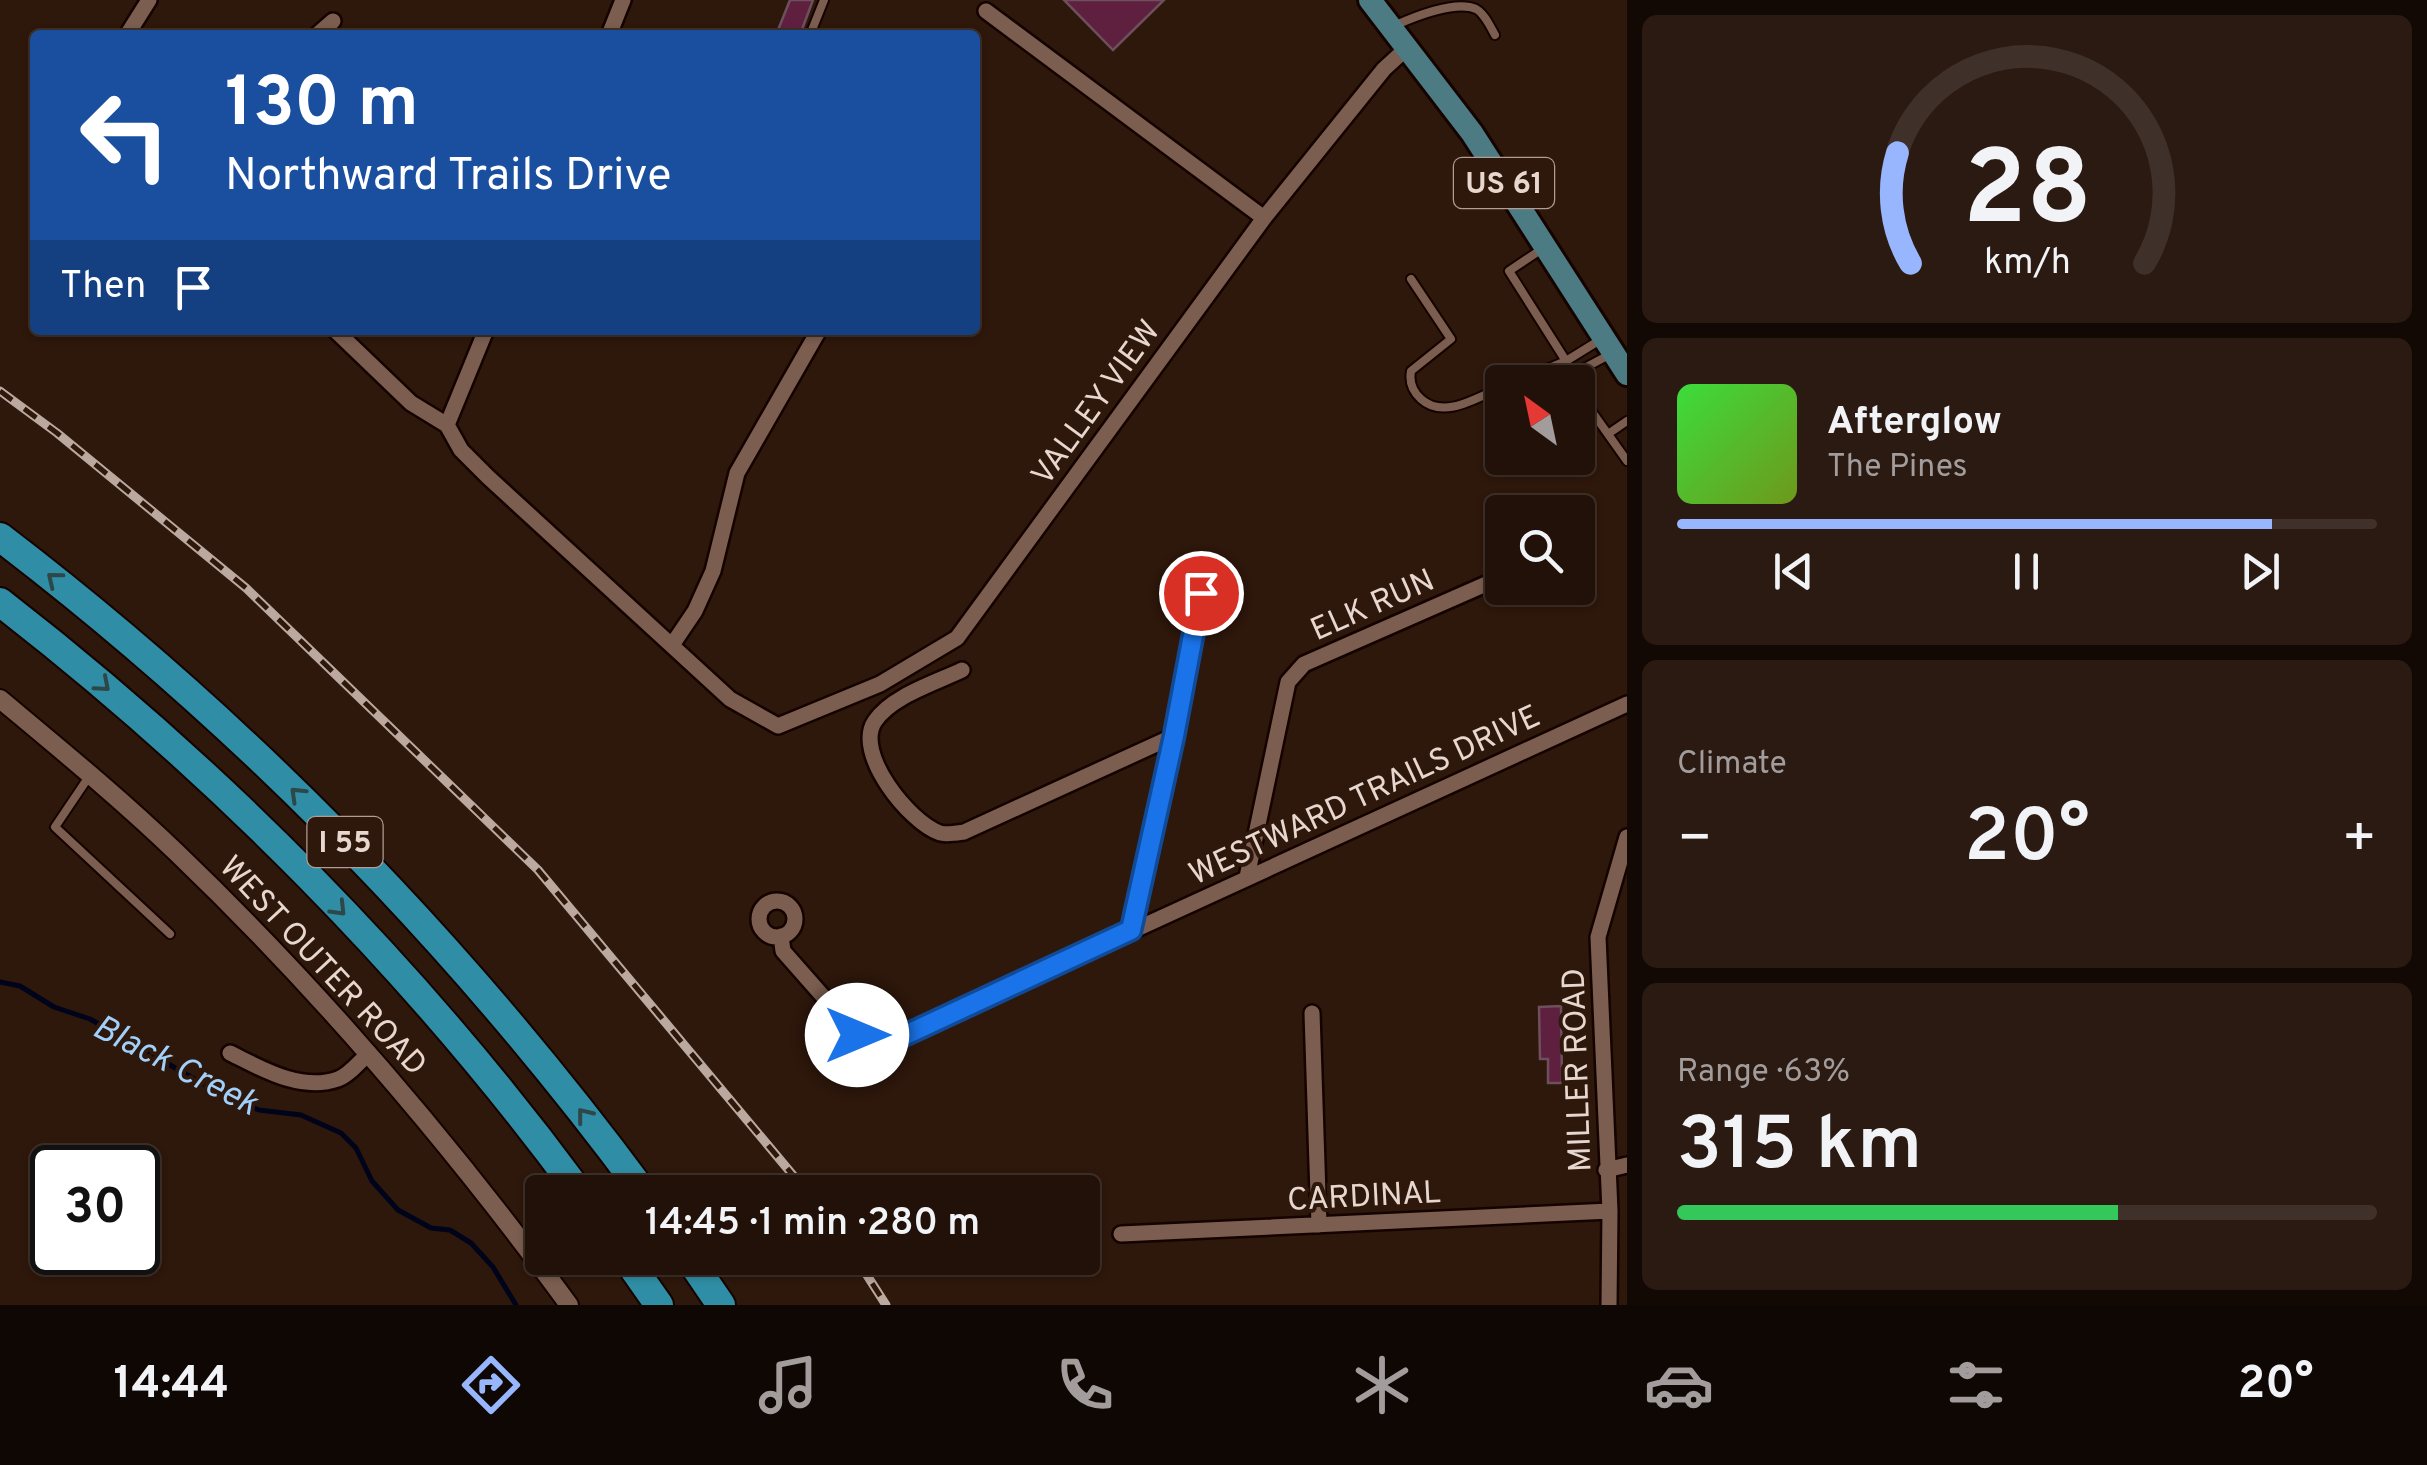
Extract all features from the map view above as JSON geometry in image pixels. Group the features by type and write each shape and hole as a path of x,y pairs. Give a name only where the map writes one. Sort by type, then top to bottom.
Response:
{"highway":[{"name":"I 55","path":"0,537 153,662 334,830 504,1016 629,1175"},
{"name":"I 55","path":"0,602 177,750 298,866 466,1050 565,1175"},
{"path":"638,1275 659,1305"},
{"path":"701,1275 721,1305"}],"main road":[{"name":"US 61","path":"1378,3 1472,134 1627,374"}],"street":[{"path":"130,30 149,0"},
{"path":"611,30 624,0"},
{"path":"986,10 1264,218"},
{"path":"323,30 334,20"},
{"name":"VALLEY VIEW","path":"672,645 730,699 778,726 880,684 957,638 1264,218 1384,69 1408,47"},
{"path":"340,335 411,403 446,425 460,450 672,645 695,611 713,571 737,473 816,335"},
{"path":"446,425 484,335"},
{"name":"ELK RUN","path":"1247,877 1288,682 1304,664 1485,584"},
{"path":"1131,930 1201,593"},
{"path":"962,670 890,706 873,723 869,743 874,763 907,808 941,833 964,832 1174,736"},
{"name":"WEST OUTER ROAD","path":"0,699 90,775 242,917 369,1053 454,1154 570,1305"},
{"name":"WESTWARD TRAILS DRIVE","path":"781,936 783,951 857,1035 886,1044 1627,704"},
{"name":"MILLER ROAD","path":"1609,1305 1610,1211 1598,937 1627,837"},
{"path":"1312,1013 1319,1225"},
{"path":"230,1054 267,1072 311,1084 340,1078 369,1053"},
{"path":"1606,1170 1627,1165"},
{"name":"CARDINAL","path":"1122,1234 1610,1211"}],"lane":[{"path":"812,30 824,0"},
{"path":"1392,27 1421,14 1472,7 1480,11 1495,35"},
{"path":"1546,247 1508,270 1566,360"},
{"path":"1411,279 1451,339 1410,370 1413,392 1426,404 1448,408 1485,394"},
{"path":"1554,365 1608,345"},
{"path":"1586,365 1608,345"},
{"path":"1595,416 1627,461"},
{"path":"1608,434 1627,421"},
{"path":"90,775 55,828 170,934"}],"building":[{"path":"790,0 813,0 802,30 778,30"},
{"path":"1064,0 1164,0 1113,50"},
{"path":"1561,1006 1562,1083 1548,1083 1548,1059 1540,1059 1539,1007"}],"waterway":[{"name":"Black Creek","path":"0,982 20,986 54,1007 90,1019 224,1096 259,1110 301,1115 341,1133 356,1148 372,1181 398,1210 431,1228 450,1230 471,1243 493,1267 516,1305"}],"railway":[{"path":"0,391 246,588 538,870 793,1175"},
{"path":"867,1275 886,1305"}],"route":[{"path":"857,1035 886,1044 1131,930 1201,593"}]}
